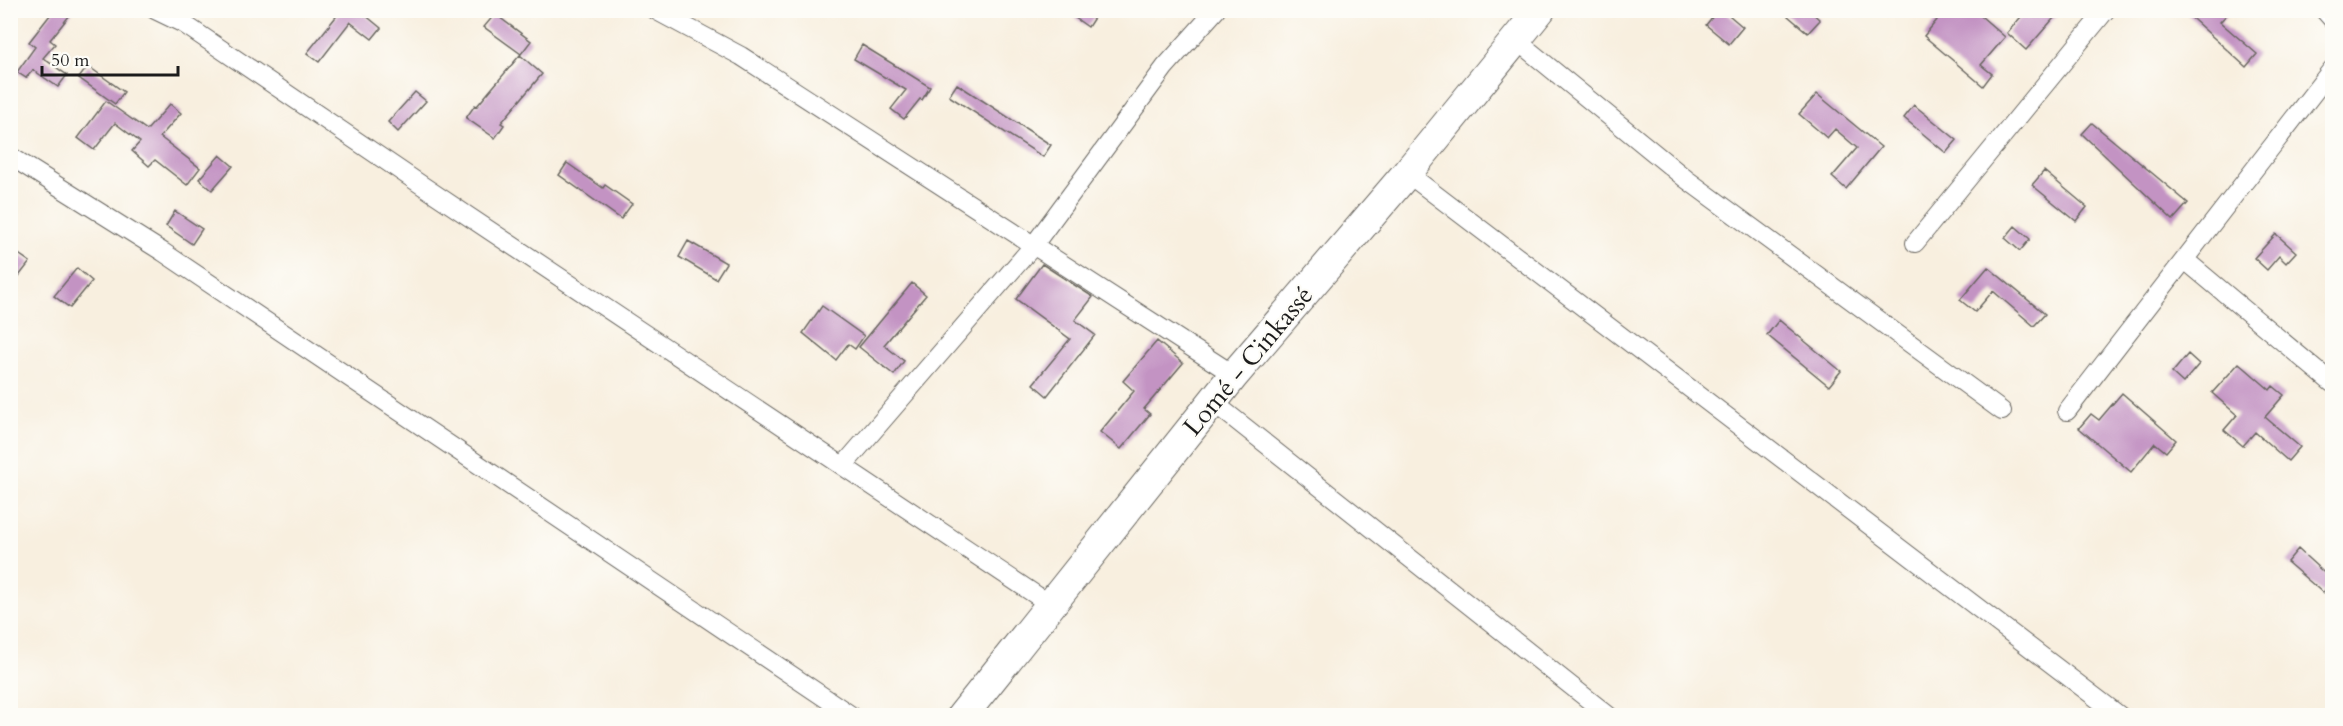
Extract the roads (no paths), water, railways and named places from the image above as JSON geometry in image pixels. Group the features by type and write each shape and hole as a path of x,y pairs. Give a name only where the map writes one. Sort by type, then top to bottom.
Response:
{"highway":[{"name":"Lomé - Cinkassé","path":"962,716 1234,375 1407,173 1540,10"}],"street":[{"path":"155,10 184,24 1051,605"},
{"path":"655,10 741,56 1234,375"},
{"path":"843,466 1034,246 1165,67 1216,10"},
{"path":"1915,243 2106,10"},
{"path":"2324,10 2332,19"},
{"path":"1516,40 1686,179 2002,411"},
{"path":"2067,411 2332,69"},
{"path":"10,156 164,252 852,716"},
{"path":"1407,173 2120,716"},
{"path":"2184,260 2332,383"},
{"path":"1213,402 1609,716"}]}
